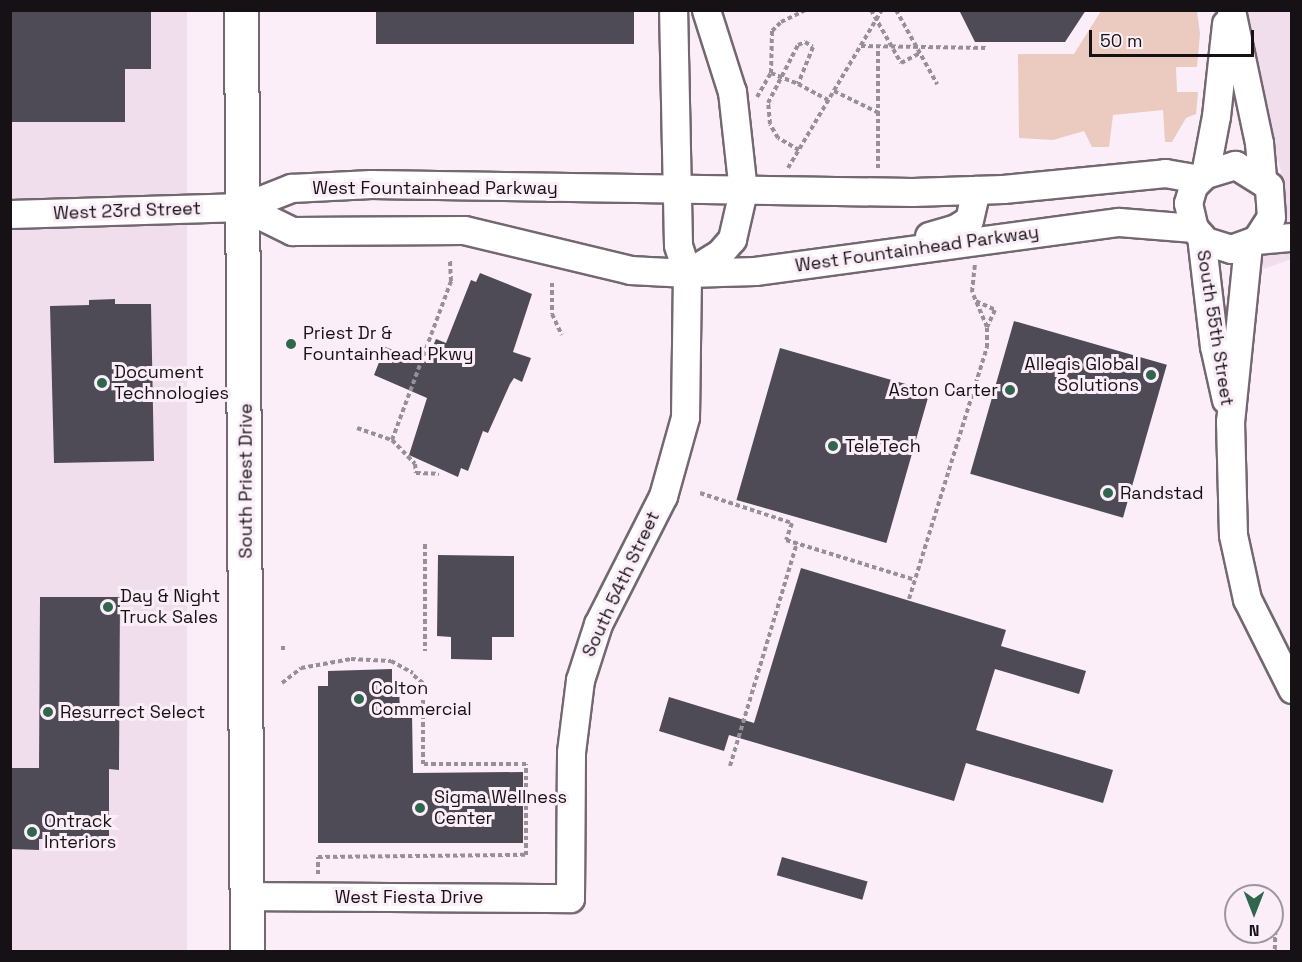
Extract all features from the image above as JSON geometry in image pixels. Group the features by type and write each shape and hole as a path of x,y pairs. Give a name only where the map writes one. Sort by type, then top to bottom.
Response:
{"main road":[{"name":"South Priest Drive","path":"241,10 247,951"}],"street":[{"path":"673,10 678,245 687,273 719,255 732,239 739,222 743,190 732,92 706,10"},
{"path":"1229,10 1216,116 1202,177 1188,203 1197,232 1222,248 1292,237"},
{"path":"1229,10 1259,143 1274,185 1271,217 1252,242"},
{"path":"1202,177 1235,165 1274,185"},
{"name":"West Fountainhead Parkway","path":"243,207 291,188 371,184 743,190 976,190 1165,172 1202,177"},
{"path":"887,255 919,239 962,226 969,220 976,190"},
{"name":"West Fountainhead Parkway","path":"243,207 292,231 464,230 630,270 687,273 737,273 1126,222 1197,232"},
{"name":"West 23rd Street","path":"10,214 243,207"},
{"name":"South 55th Street","path":"1197,232 1214,346 1230,421"},
{"name":"South 55th Street","path":"1252,242 1230,421 1231,512 1241,577 1263,639 1292,690"},
{"name":"South 54th Street","path":"570,898 575,700 598,624 659,505 677,457 687,397 687,273"},
{"name":"West Fiesta Drive","path":"248,896 570,898"}],"path":[{"path":"755,105 771,73 772,31 781,22 806,10"},
{"path":"871,10 901,63 920,53"},
{"path":"782,176 882,10"},
{"path":"896,10 937,84"},
{"path":"798,84 812,56 813,47 805,42 798,45 768,103 770,124 778,138 798,150"},
{"path":"861,46 987,48"},
{"path":"878,46 878,174"},
{"path":"771,73 828,100"},
{"path":"834,91 879,113"},
{"path":"909,598 987,347 987,327 971,285 976,258"},
{"path":"392,440 451,281 450,260"},
{"path":"552,283 552,314 562,335"},
{"path":"975,300 995,310 987,327"},
{"path":"357,428 392,440 415,464 416,473 439,474"},
{"path":"700,493 792,523 786,540 915,580"},
{"path":"730,766 797,543"},
{"path":"425,544 425,651"},
{"path":"282,683 284,676 301,668 351,659 391,661 413,673 423,683 423,764 526,764 526,855 318,857 318,875"}],"shaded area":[{"path":"10,11 187,11 187,951 10,951"},
{"path":"1101,11 1197,11 1200,34 1197,67 1176,67 1177,92 1198,92 1196,114 1186,118 1172,142 1165,142 1163,110 1113,115 1109,147 1092,147 1084,131 1053,140 1019,138 1018,54 1074,54"},
{"path":"1247,11 1292,11 1291,259 1258,271 1281,171 1256,90"}],"building":[{"path":"10,10 151,10 151,69 125,69 125,122 10,122"},
{"path":"376,10 634,10 634,44 376,44"},
{"path":"959,10 1086,10 1065,42 975,42"},
{"path":"480,273 532,294 513,352 531,358 522,382 514,378 488,433 483,431 468,471 461,468 458,477 409,455 427,398 374,375 385,347 426,362 436,339 446,343 471,280 476,282"},
{"name":"Document Technologies","path":"115,299 115,304 151,304 154,461 54,463 50,306 89,305 89,300"},
{"path":"1014,321 1167,365 1123,518 970,474"},
{"name":"TeleTech","path":"780,348 930,391 886,543 736,500"},
{"path":"438,555 514,556 514,637 492,637 492,660 451,659 451,637 437,636"},
{"path":"801,568 1006,630 1001,646 1086,671 1079,694 995,669 976,730 1113,770 1103,803 966,763 954,801 729,735 724,751 659,731 669,697 754,723"},
{"path":"40,597 120,597 119,770 109,769 109,839 39,839 39,850 10,849 10,768 39,768"},
{"name":"Sigma Wellness Center","path":"392,669 392,686 399,686 400,712 412,712 413,773 523,772 523,843 318,843 318,686 328,686 328,671"},
{"path":"782,857 868,882 862,900 777,875"}],"place":[{"name":"Priest Dr & Fountainhead Pkwy","path":"291,344"},
{"name":"Allegis Global Solutions","path":"1151,375"},
{"name":"Document Technologies","path":"102,383"},
{"name":"Aston Carter","path":"1010,390"},
{"name":"TeleTech","path":"833,446"},
{"name":"Randstad","path":"1108,493"},
{"name":"Day & Night Truck Sales","path":"108,607"},
{"name":"Colton Commercial","path":"359,699"},
{"name":"Resurrect Select","path":"48,712"},
{"name":"Sigma Wellness Center","path":"420,808"},
{"name":"Ontrack Interiors","path":"32,832"}]}
